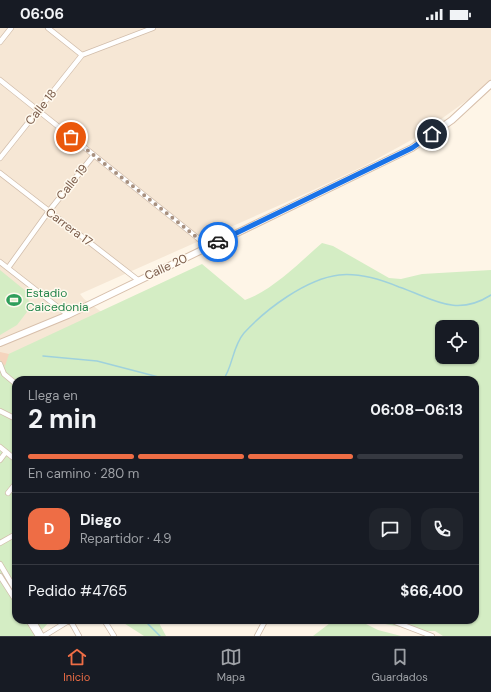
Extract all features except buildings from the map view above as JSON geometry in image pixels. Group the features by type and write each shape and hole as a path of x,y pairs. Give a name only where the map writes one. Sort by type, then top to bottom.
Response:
{"main road":[{"name":"Calle 20","path":"0,343 68,316 138,280 412,148 452,120 491,84"}],"street":[{"path":"0,42 11,28"},
{"path":"48,28 82,55 153,28"},
{"name":"Calle 18","path":"0,158 82,55"},
{"path":"0,80 209,247"},
{"name":"Calle 19","path":"8,268 49,211 94,155"},
{"name":"Carrera 17","path":"0,173 138,280"},
{"path":"0,262 68,316"},
{"path":"0,364 4,374 12,381"},
{"path":"0,411 12,417"},
{"path":"0,447 12,457"},
{"path":"0,460 6,452"},
{"path":"8,493 12,488"},
{"path":"0,543 12,537"},
{"path":"0,564 12,584"},
{"path":"0,576 12,595"},
{"path":"30,624 38,636"},
{"path":"36,624 43,636 63,624"},
{"path":"72,624 79,636"},
{"path":"106,624 114,636"},
{"path":"257,636 262,624"},
{"path":"400,624 432,636"}],"shaded area":[{"path":"0,28 491,28 491,83 415,138 364,166 80,294 84,299 131,334 25,376 12,376 12,381 0,386"}],"green space":[{"path":"322,243 333,246 389,278 401,279 422,274 491,270 491,636 443,636 435,631 422,631 385,624 479,624 479,376 12,376 12,624 47,624 38,634 40,636 0,636 0,358 202,264 245,300 266,290"},
{"name":"Estadio Caicedonia","path":"0,270 27,292 30,308 17,325 0,335"},
{"path":"125,624 160,624 166,636 144,636"},
{"path":"329,624 366,624 378,630 401,636 313,636"}],"waterway":[{"path":"225,376 240,339 263,314 287,296 313,282 326,278 339,275 354,275 370,278 392,284 444,304 466,305 478,302 491,295"},
{"path":"43,356 97,361 155,376"},
{"path":"148,624 160,636"}],"way so far":[{"path":"71,137 209,247 218,242"}],"place":[{"name":"Estadio Caicedonia","path":"14,300"}],"route":[{"path":"218,242 412,148 432,134"}]}
